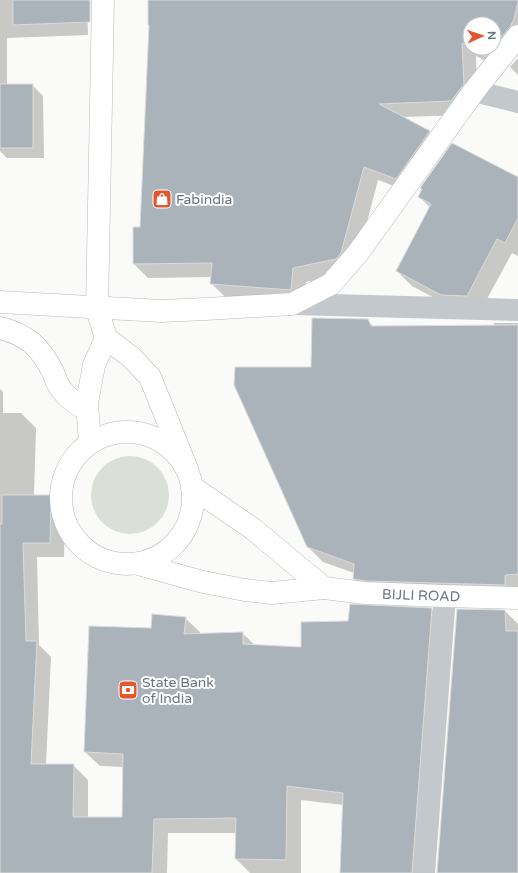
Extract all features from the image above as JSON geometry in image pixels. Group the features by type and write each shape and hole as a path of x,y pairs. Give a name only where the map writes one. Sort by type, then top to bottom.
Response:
{"main road":[{"path":"103,0 97,308 106,338 131,357 150,377 190,478 191,517 180,539 161,555 138,564 113,563 91,554 73,537 62,515 60,490 67,466 82,447 103,435 128,430 152,436 173,449 190,478 324,588"},
{"path":"0,302 161,311 292,304 331,284 358,253 474,91 518,36"},
{"path":"0,328 15,332 32,343 43,356 60,388 72,402 87,410"},
{"path":"90,443 86,403 94,365 106,338"},
{"name":"BIJLI ROAD","path":"138,564 203,582 245,590 272,592 324,588 365,593 518,598"}],"street":[{"path":"474,91 518,102"},
{"path":"292,304 518,310"},
{"path":"424,873 445,596"}],"shaded area":[{"path":"130,456 145,459 157,468 166,480 169,495 166,510 157,522 145,531 130,534 115,531 103,522 94,510 91,495 94,480 103,468 115,459"}],"building":[{"path":"13,0 90,0 90,22 13,25"},
{"path":"148,0 518,0 514,19 510,27 502,36 502,16 462,16 464,84 451,101 379,104 430,131 396,179 364,167 341,253 336,259 293,268 291,290 210,284 212,263 133,264 133,227 140,227"},
{"path":"0,84 33,84 33,148 0,148"},
{"path":"452,143 518,177 518,218 505,243 497,239 467,296 441,295 396,271 431,204 418,197 422,189 420,188"},
{"path":"312,318 368,319 371,326 518,325 518,574 505,575 505,585 366,581 353,579 354,564 307,547 234,385 235,367 311,367"},
{"path":"2,495 51,495 50,543 23,543 26,641 37,641 31,764 74,764 73,817 122,817 123,754 84,752 89,626 151,628 152,614 186,617 184,634 243,632 243,644 301,647 301,622 348,621 350,604 432,608 412,873 340,873 343,793 287,786 286,860 235,859 236,818 154,819 152,873 0,873 0,524 2,524"},
{"path":"457,609 505,610 506,631 518,631 518,873 437,873"}],"place":[{"name":"Fabindia","path":"162,199"},
{"name":"State Bank of India","path":"128,690"}]}
